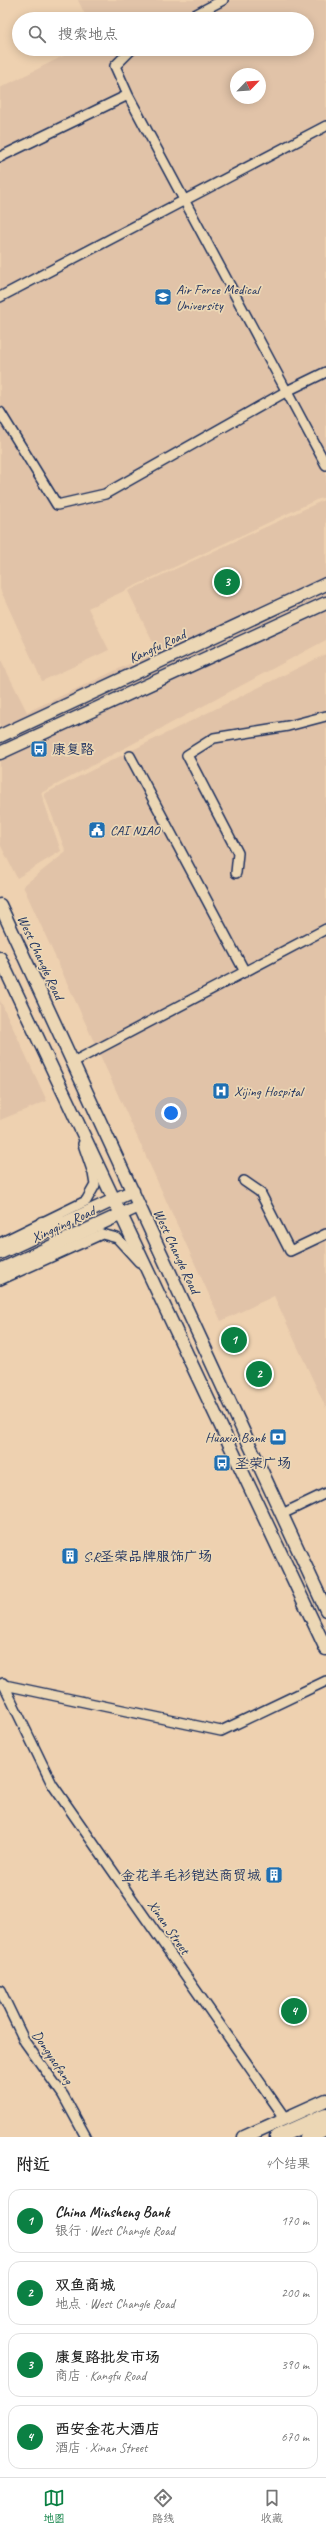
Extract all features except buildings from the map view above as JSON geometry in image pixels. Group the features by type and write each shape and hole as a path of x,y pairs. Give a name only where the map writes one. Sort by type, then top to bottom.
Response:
{"highway":[{"path":"277,2137 326,2116"},
{"path":"307,2137 326,2128"}],"main road":[{"name":"Kangfu Road","path":"0,736 326,584"},
{"path":"0,753 326,603"},
{"name":"West Changle Road","path":"0,905 326,1610"},
{"path":"0,958 119,1214 326,1649"},
{"name":"Xingqing Road","path":"0,1254 133,1191"},
{"name":"Xingqing Road","path":"0,1270 139,1206"},
{"path":"42,1223 67,1222"},
{"path":"244,2137 326,2100"}],"street":[{"path":"200,12 223,0"},
{"path":"125,56 115,66 128,95 326,465"},
{"path":"0,157 128,95"},
{"path":"0,297 184,202 326,126"},
{"path":"1,416 57,506 105,494 287,391 326,372"},
{"path":"236,872 238,853 187,755 214,738 288,726 326,716"},
{"path":"130,756 245,972"},
{"path":"73,1062 326,929"},
{"path":"0,1243 76,1207 86,1201 92,1193 95,1185 93,1173 77,1124"},
{"path":"244,1181 260,1192 290,1252 326,1234"},
{"path":"0,1280 102,1234 117,1238 126,1246 148,1274"},
{"path":"282,1514 326,1494"},
{"path":"2,1684 221,1731 326,1681"},
{"name":"Xinan Street","path":"2,1684 52,1784 285,2118"},
{"name":"Dongyaofang","path":"0,1990 25,2042 63,2095 86,2137"}],"shaded area":[{"name":"Air Force Medical University","path":"78,0 326,0 326,497 316,500 88,608 109,650 42,681 0,589 0,88 63,56 314,56 314,12 84,12"},
{"path":"326,499 326,640 41,793 61,851 17,878 0,844 0,658 27,712 157,651 128,591"},
{"name":"Xijing Hospital","path":"326,654 326,1408 274,1296 221,1321 23,886 66,852 44,794"},
{"path":"0,1000 47,1101 0,1120"}],"place":[{"name":"Air Force Medical University","path":"163,297"},
{"name":"康复路批发市场","path":"227,582"},
{"name":"康复路","path":"39,749"},
{"name":"CAI NIAO","path":"97,830"},
{"name":"Xijing Hospital","path":"221,1091"},
{"name":"China Minsheng Bank","path":"234,1340"},
{"name":"双鱼商城","path":"259,1374"},
{"name":"Huaxia Bank","path":"278,1437"},
{"name":"圣荣广场","path":"222,1463"},
{"name":"S.R圣荣品牌服饰广场","path":"70,1556"},
{"name":"金花羊毛衫铠达商贸城","path":"274,1875"},
{"name":"西安金花大酒店","path":"294,2011"}]}
